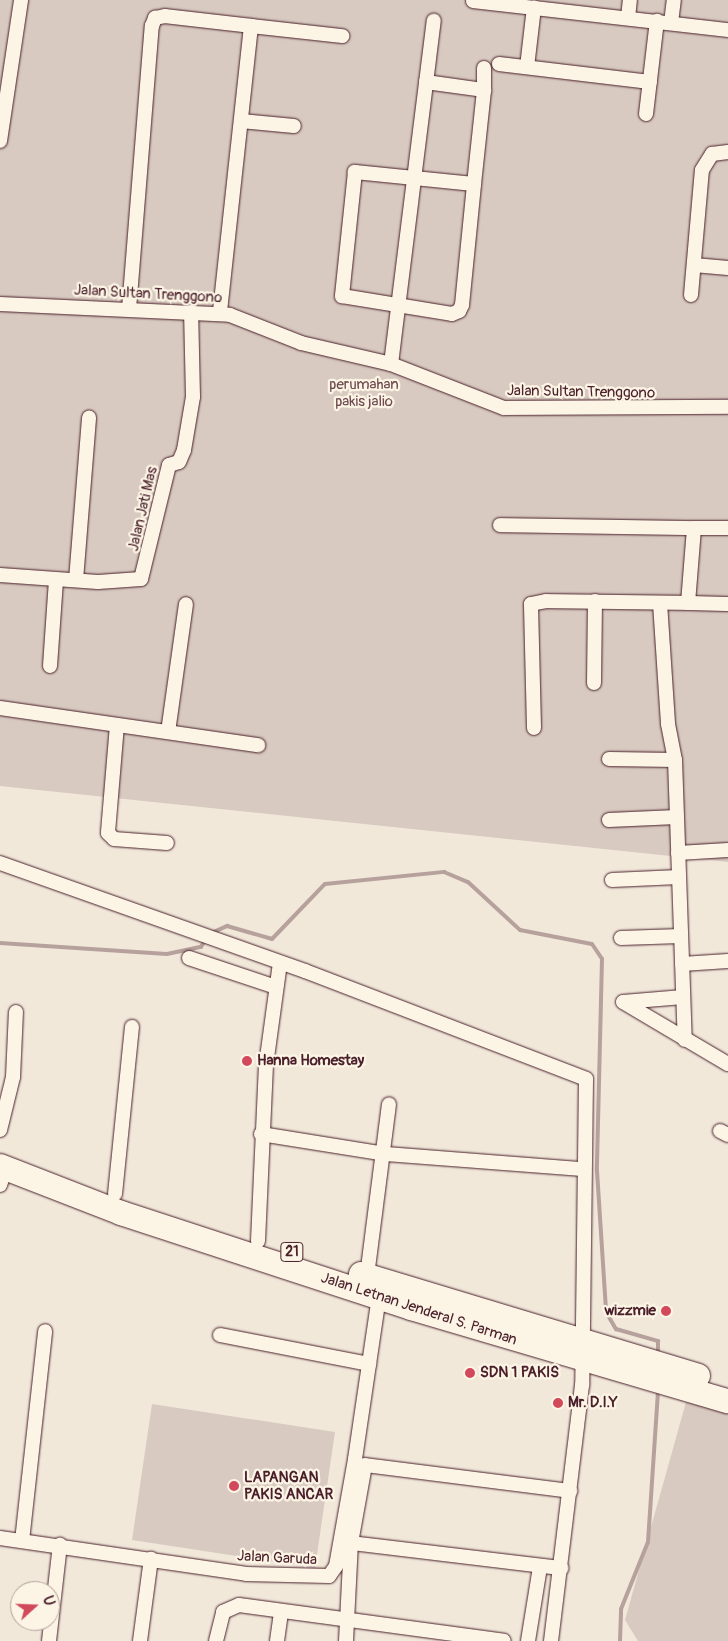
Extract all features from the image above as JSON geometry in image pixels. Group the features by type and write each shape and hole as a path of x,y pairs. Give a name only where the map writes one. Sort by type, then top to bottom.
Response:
{"highway":[{"name":"Jalan Letnan Jenderal S. Parman","path":"2,1167 115,1194 367,1276 585,1352"},
{"name":"Jalan Letnan Jenderal S. Parman","path":"2,1167 121,1213 379,1297 713,1386 728,1401"}],"street":[{"path":"0,141 4,85 21,0"},
{"path":"628,18 630,0"},
{"path":"671,23 674,0"},
{"path":"473,1 728,30"},
{"path":"527,67 534,7"},
{"path":"129,309 153,22 165,16 342,36"},
{"path":"391,364 416,177 434,21"},
{"path":"646,114 657,21"},
{"path":"220,313 251,26"},
{"path":"499,64 650,82"},
{"path":"474,184 360,170 353,176 342,296 400,303 452,314 459,311 474,184 484,90 484,68"},
{"path":"426,82 484,90"},
{"path":"241,121 294,126"},
{"path":"691,295 702,170 712,154 728,152"},
{"path":"694,265 728,268"},
{"name":"Jalan Sultan Trenggono","path":"0,304 220,313 292,339 391,364 504,408 728,407"},
{"name":"Jalan Jati Mas","path":"0,575 56,580 137,581 144,576 169,465 179,462 184,450 193,397 191,312"},
{"path":"76,580 89,418"},
{"path":"500,525 728,528"},
{"path":"688,603 694,528"},
{"path":"50,666 56,580"},
{"path":"534,728 531,604 594,602 728,604"},
{"path":"594,602 594,683"},
{"path":"660,603 675,760 685,1040"},
{"path":"168,732 186,604"},
{"path":"0,708 258,745"},
{"path":"117,725 108,833 114,839 167,844"},
{"path":"609,760 675,760"},
{"path":"609,820 677,817"},
{"path":"678,853 728,850"},
{"path":"0,863 221,944 280,963 585,1078 582,1169 585,1352 562,1568 551,1641"},
{"path":"612,880 679,877"},
{"path":"621,938 681,936"},
{"path":"189,958 276,987"},
{"path":"682,964 728,961"},
{"path":"258,1241 261,1134 280,963"},
{"path":"683,997 622,1002 728,1064"},
{"path":"0,1130 13,1077 16,1012"},
{"path":"115,1194 132,1026"},
{"path":"367,1276 386,1154 389,1104"},
{"path":"261,1134 386,1154 582,1169"},
{"name":"Jalan Garuda","path":"0,1538 60,1545 246,1574 329,1576 338,1556 379,1297"},
{"path":"22,1541 46,1331"},
{"path":"220,1335 369,1364"},
{"path":"346,1641 351,1544 361,1474 365,1466 373,1463 570,1491"},
{"path":"351,1544 562,1568"},
{"path":"49,1641 60,1545"},
{"path":"140,1641 151,1559"},
{"path":"528,1641 540,1567"},
{"path":"216,1641 220,1618 230,1607 348,1620 429,1636 504,1641"},
{"path":"277,1641 280,1611"}],"green space":[{"name":"perumahan pakis jalio","path":"0,0 728,0 728,862 0,786"},
{"path":"686,1402 728,1412 728,1641 638,1641 625,1620"},
{"name":"LAPANGAN PAKIS ANCAR","path":"152,1404 335,1432 315,1568 132,1540"}],"waterway":[{"path":"209,934 227,926 272,939 325,884 444,872 468,882 520,930 592,944 602,959 597,1171 606,1312 616,1329 658,1341 658,1355"},
{"path":"0,943 167,954 201,947 205,940"},
{"path":"620,1641 621,1609 648,1542 658,1390"}],"place":[{"name":"Hanna Homestay","path":"247,1061"},
{"name":"wizzmie","path":"666,1311"},
{"name":"SDN 1 PAKIS","path":"470,1373"},
{"name":"Mr. D.I.Y","path":"558,1403"},
{"name":"LAPANGAN PAKIS ANCAR","path":"234,1486"}]}
